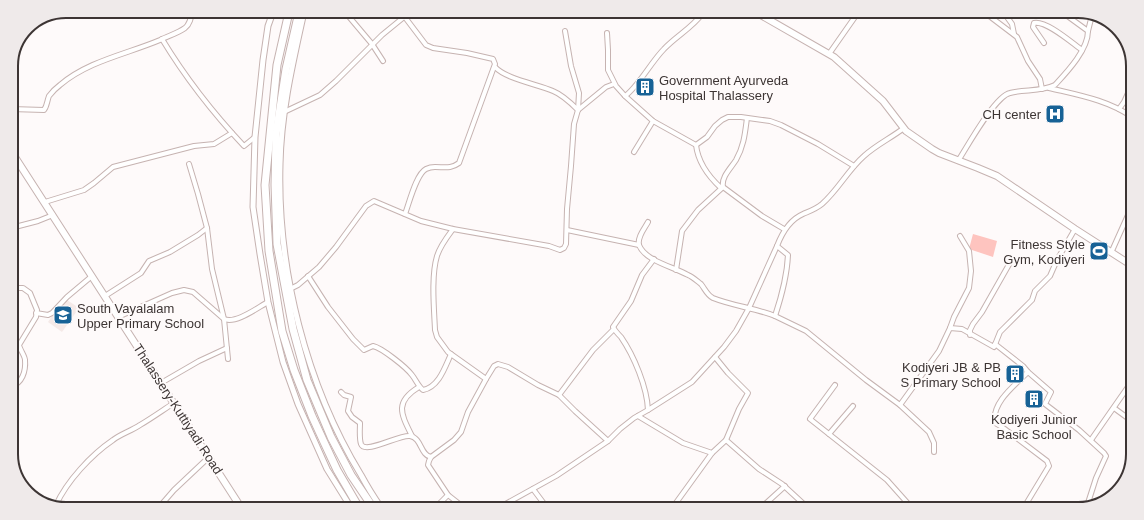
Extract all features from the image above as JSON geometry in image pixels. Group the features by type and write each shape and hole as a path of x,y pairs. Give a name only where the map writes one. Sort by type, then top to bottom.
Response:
{"highway":[{"path":"288,18 277,65 266,185 269,251 282,331 294,370 312,416 337,470 356,502"},
{"path":"299,18 286,69 276,134 275,185 277,244 293,329 307,380 331,437 351,475 369,502"}],"main road":[{"path":"766,18 834,57 883,101 904,128 932,149 997,176 1126,262"},
{"name":"Thalassery-Kuttiyadi Road","path":"18,161 237,502"}],"street":[{"path":"18,109 44,110 47,107 49,96 60,84 111,57 162,39 185,27 190,18"},
{"path":"271,18 268,26 263,60 255,137 253,207 268,302 284,362 298,404 327,469 348,502"},
{"path":"303,18 291,68 284,112 280,163 283,246 290,289 310,363 326,407 345,449 378,502"},
{"path":"350,18 372,44 383,61"},
{"path":"284,112 320,95 336,81 372,44 403,18"},
{"path":"405,18 426,45 433,48 467,52 494,59 494,67 459,163 454,167 434,167 423,171 419,177 405,214"},
{"path":"625,96 664,48 693,26 699,18"},
{"path":"829,54 853,18"},
{"path":"992,18 1014,34 1020,42 1028,61 1040,79 1042,89"},
{"path":"1008,18 1012,24 1014,34"},
{"path":"1070,18 1088,31"},
{"path":"958,160 991,110 1002,97 1010,92 1049,88 1060,80 1086,43 1091,20"},
{"path":"1044,43 1033,27 1034,23 1039,22 1051,28 1082,50"},
{"path":"290,289 298,285 320,267 366,206 374,201 421,221 453,229 549,246 560,250 564,248 566,244 567,209 572,166 574,124 578,110 579,93 571,66 565,31"},
{"path":"607,33 608,70 614,84 620,92 652,121 696,145"},
{"path":"162,39 178,65 209,106 244,146 255,137"},
{"path":"494,67 498,71 509,76 555,91 569,101 578,110"},
{"path":"578,110 606,86 614,84"},
{"path":"1049,88 1097,100 1126,113"},
{"path":"1119,109 1126,98"},
{"path":"696,145 707,137 715,126 728,117 770,121 818,144 854,166"},
{"path":"676,270 682,231 698,210 722,187 724,178 736,160 745,139 747,118"},
{"path":"634,152 652,121"},
{"path":"509,502 556,476 608,441 620,429 638,416 692,382 736,331 749,308 779,238 784,230 796,218 821,205 865,155 904,128"},
{"path":"44,202 84,190 113,167 187,148 214,144 232,133"},
{"path":"696,145 699,161 713,180 762,216 784,230"},
{"path":"189,164 207,228 212,269 224,318 228,359"},
{"path":"18,226 53,215"},
{"path":"1111,253 1126,219"},
{"path":"639,245 639,239 648,222"},
{"path":"105,296 141,273 149,261 170,252 207,228"},
{"path":"453,229 438,254 434,277 435,330 440,342 451,354 486,379"},
{"path":"950,328 962,329 994,348 1000,332 1032,300 1035,291 1050,276 1057,260 1075,229"},
{"path":"567,230 639,245 650,257 690,276 700,283 707,294 714,298 762,311 806,331 860,376 900,405 929,432 934,443 934,452"},
{"path":"900,405 939,351 969,288 971,271 969,251 960,236"},
{"path":"775,316 786,283 788,255 776,246"},
{"path":"559,395 593,350 614,329 614,326 631,302 642,275 654,259"},
{"path":"970,335 970,330 973,324 982,312 1011,261"},
{"path":"36,313 48,316 67,297 92,276"},
{"path":"308,276 328,307 353,340 364,350 373,346 382,349 411,373 419,387 423,390 436,384 451,354"},
{"path":"18,288 23,288 30,293 37,310 36,317 19,345 25,359 21,380 18,384"},
{"path":"118,317 172,293 184,290 193,292 229,321 236,320 268,302"},
{"path":"614,329 621,338 638,370 646,391 648,410"},
{"path":"995,344 1023,366 1051,392 1045,404 1091,440 1106,456 1096,478 1089,500"},
{"path":"161,383 199,361 227,348"},
{"path":"677,502 712,453 726,440 739,409 748,393 728,373 715,356"},
{"path":"457,502 448,495 428,465 429,461 431,457 454,440 461,432 468,412 494,366 498,364 508,367 538,385 559,395 574,411 608,441"},
{"path":"1027,502 1049,466 1047,461 995,423 994,417 996,409 1004,397 1028,372"},
{"path":"835,385 810,419 887,480 907,502"},
{"path":"419,387 409,393 403,402 402,415 412,436 418,441 428,456 431,457"},
{"path":"1091,440 1126,390"},
{"path":"341,392 344,395 351,397 348,411 352,417 360,423 361,442 364,448 370,448 408,435 412,436"},
{"path":"58,501 67,485 96,454 114,439 140,426 174,403"},
{"path":"830,434 853,406"},
{"path":"1114,408 1126,417"},
{"path":"638,416 683,443 712,453"},
{"path":"726,440 760,469 784,486 801,502"},
{"path":"164,502 208,457"},
{"path":"767,502 784,486"},
{"path":"533,489 543,502"},
{"path":"441,502 448,495"}],"shaded area":[{"path":"973,234 997,241 993,257 969,249"},
{"name":"South Vayalalam Upper Primary School","path":"64,298 79,308 62,332 48,322"}],"place":[{"name":"Government Ayurveda Hospital Thalassery","path":"645,87"},
{"name":"CH center","path":"1055,114"},
{"name":"Fitness Style Gym, Kodiyeri","path":"1099,251"},
{"name":"South Vayalalam Upper Primary School","path":"63,315"},
{"name":"Kodiyeri JB & PB S Primary School","path":"1015,374"},
{"name":"Kodiyeri Junior Basic School","path":"1034,399"}]}
